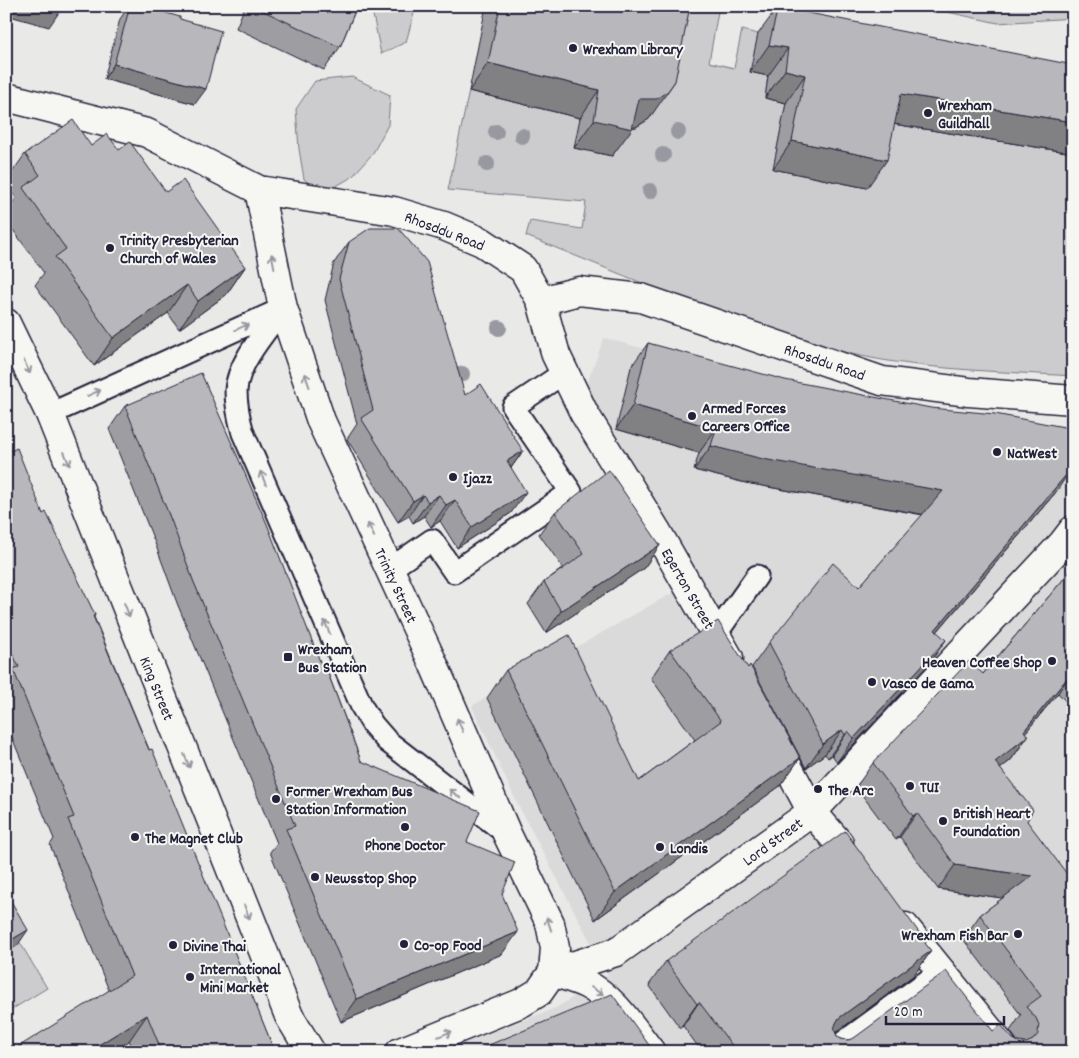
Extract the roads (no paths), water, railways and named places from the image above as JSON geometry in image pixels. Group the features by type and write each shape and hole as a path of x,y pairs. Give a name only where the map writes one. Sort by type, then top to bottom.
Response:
{"street":[{"name":"Rhosddu Road","path":"6,97 147,133 259,190 394,211 444,226 482,242 523,269 541,301 579,291 642,298 882,381 969,392 1073,400"},
{"name":"Trinity Street","path":"259,190 283,308 321,421 433,663 507,834 550,923 555,948 553,972"},
{"name":"Egerton Street","path":"541,301 556,354 584,413 656,530 742,680"},
{"name":"King Street","path":"6,323 50,414 289,1016 311,1052"},
{"name":"Lord Street","path":"553,972 616,952 812,812 1073,530"},
{"path":"763,720 812,812 856,866"},
{"path":"892,910 1007,1052"},
{"path":"415,1049 521,1003 539,992 553,972 586,985 604,996 617,1009 651,1052"}],"lane":[{"path":"50,414 283,308"},
{"path":"283,308 254,347 242,368 236,390 238,413 247,442 362,707 373,725 388,741 507,834"},
{"path":"390,569 432,540 454,572 572,492 513,407 564,372"},
{"path":"716,634 757,576"},
{"path":"830,1052 941,971"}],"place":[{"name":"Wrexham Library","path":"573,48"},
{"name":"Wrexham Guildhall","path":"928,113"},
{"name":"Trinity Presbyterian Church of Wales","path":"110,248"},
{"name":"Armed Forces Careers Office","path":"692,416"},
{"name":"NatWest","path":"997,452"},
{"name":"Ijazz","path":"453,477"},
{"name":"Wrexham Bus Station","path":"288,657"},
{"name":"Heaven Coffee Shop","path":"1052,661"},
{"name":"Vasco de Gama","path":"872,682"},
{"name":"TUI","path":"910,786"},
{"name":"The Arc","path":"818,789"},
{"name":"Former Wrexham Bus Station Information","path":"276,799"},
{"name":"British Heart Foundation","path":"943,821"},
{"name":"Phone Doctor","path":"405,827"},
{"name":"The Magnet Club","path":"135,837"},
{"name":"Londis","path":"660,847"},
{"name":"Newsstop Shop","path":"315,877"},
{"name":"Wrexham Fish Bar","path":"1018,934"},
{"name":"Co-op Food","path":"404,944"},
{"name":"Divine Thai","path":"173,945"},
{"name":"International Mini Market","path":"190,977"}]}
